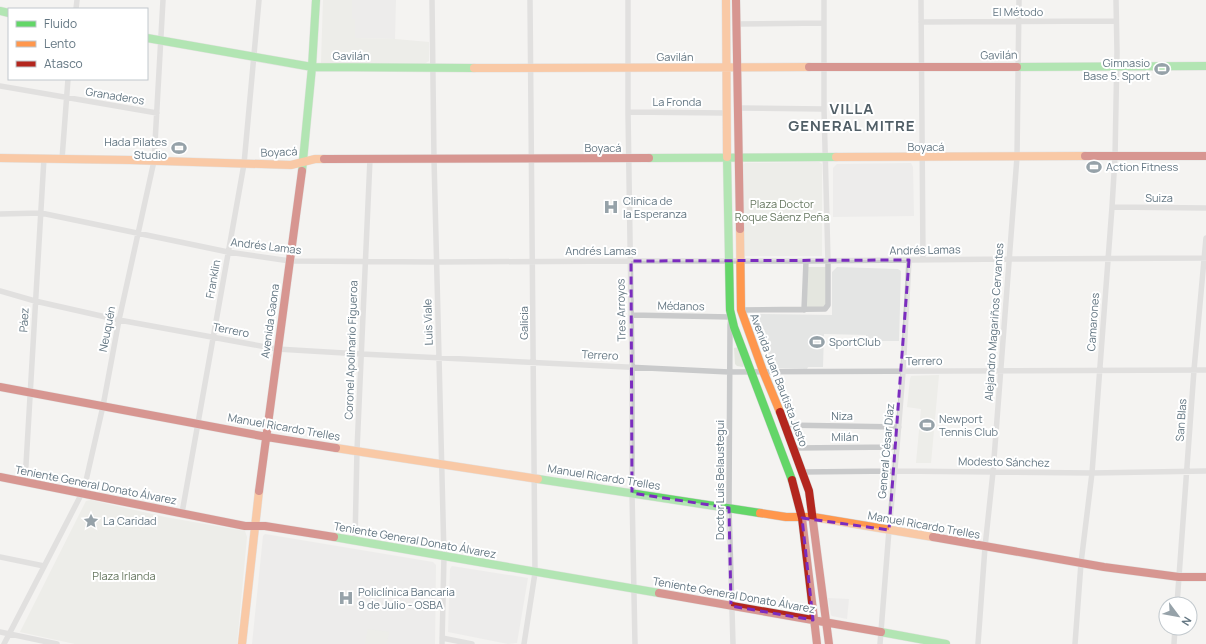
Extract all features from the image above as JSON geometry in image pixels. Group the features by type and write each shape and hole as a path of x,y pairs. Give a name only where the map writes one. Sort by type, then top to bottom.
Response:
{"street":[{"name":"Neuquén","path":"4,644 85,485 154,161 163,0"},
{"name":"Franklin","path":"182,513 244,164 259,0"},
{"name":"Avenida Gaona","path":"242,644 254,526 267,436 277,348 304,162 316,0"},
{"name":"Luis Viale","path":"432,0 436,262 444,556 442,641"},
{"name":"Galicia","path":"524,644 535,573 530,0"},
{"name":"Tres Arroyos","path":"628,0 632,493 635,644"},
{"name":"Avenida Juan Bautista Justo","path":"726,0 726,158 729,303 731,317 794,485 802,518 817,644"},
{"name":"Avenida Juan Bautista Justo","path":"736,0 741,310 809,491 829,644"},
{"path":"741,310 825,309 828,305 824,109 824,0"},
{"path":"920,0 923,260"},
{"name":"Alejandro Magariños Cervantes","path":"978,644 985,547 993,472 1017,157 1019,0"},
{"name":"Camarones","path":"1075,644 1081,563 1092,473 1112,207 1115,157 1116,0"},
{"name":"El Método","path":"921,22 1116,22"},
{"path":"737,24 824,23"},
{"name":"Gavilán","path":"148,38 312,67 738,68 1116,65 1206,66"},
{"path":"62,159 68,80"},
{"name":"Granaderos","path":"0,86 157,113"},
{"path":"738,108 824,109"},
{"name":"La Fronda","path":"628,112 726,112"},
{"name":"Boyacá","path":"0,158 291,165 315,159 1206,156"},
{"name":"Páez","path":"26,482 44,158"},
{"name":"Coronel Apolinario Figueroa","path":"355,541 357,450 370,159"},
{"name":"Suiza","path":"1112,207 1206,208"},
{"name":"Andrés Lamas","path":"0,214 41,213 228,252 290,261 828,261 1205,258"},
{"name":"San Blas","path":"1178,596 1194,370 1206,238"},
{"name":"General César Díaz","path":"880,644 899,427 909,260"},
{"path":"804,310 806,261"},
{"name":"Terrero","path":"0,291 119,320 277,348 362,354 729,372 1206,370"},
{"name":"Médanos","path":"631,315 731,317"},
{"name":"Doctor Luis Belaustegui","path":"731,317 729,372 729,508 733,644"},
{"name":"Manuel Ricardo Trelles","path":"0,387 267,436 786,517 813,517 1081,563 1179,577 1206,577"},
{"name":"Niza","path":"785,425 899,427"},
{"name":"Milán","path":"793,448 897,447"},
{"name":"Modesto Sánchez","path":"802,472 895,471 1092,473 1206,471"},
{"name":"Teniente General Donato Álvarez","path":"0,477 232,524 245,526 265,526 355,541 535,573 634,588 946,644"},
{"path":"0,557 44,566"},
{"path":"0,632 57,644"},
{"path":"442,641 472,644"}],"highlighted area":[{"path":"909,260 889,530 802,518 813,620 731,606 729,508 632,493 631,261"}],"shaded area":[{"path":"352,0 396,0 395,39 355,38 355,19 352,19"},
{"path":"911,163 913,167 914,216 833,217 833,168 837,164"},
{"path":"837,267 898,269 901,271 899,341 866,341 866,335 824,334 823,367 808,367 807,369 773,368 769,366 752,320 756,314 832,315 832,272"},
{"name":"Policlínica Bancaria 9 de Julio - OSBA","path":"265,534 433,562 436,565 435,644 252,644 263,536"},
{"path":"452,566 528,578 517,643 508,644 448,632 450,569"},
{"path":"828,598 849,599 847,619 831,615"}],"green space":[{"path":"323,0 352,0 352,19 355,19 355,38 429,42 429,61 424,64 321,63"},
{"name":"Plaza Doctor Roque Sáenz Peña","path":"819,162 822,164 822,256 744,256 742,166 745,163"},
{"path":"804,267 826,267 826,309 804,309"},
{"path":"739,347 744,365 743,367 735,364 734,348"},
{"name":"Newport Tennis Club","path":"939,375 931,463 916,463 921,409 907,407 910,379 911,376"},
{"name":"Plaza Irlanda","path":"91,500 165,517 245,531 247,537 237,644 75,644 20,632 86,501"},
{"path":"368,629 389,632 387,644 365,644"}],"traffic: fast":[{"path":"302,171 312,67 316,0"},
{"path":"0,11 8,13"},
{"path":"148,38 312,67 474,68"},
{"path":"1017,67 1206,66"},
{"path":"727,157 730,310 734,327 792,480"},
{"path":"649,158 836,157"},
{"path":"538,479 760,513"},
{"path":"334,537 659,593"},
{"path":"881,632 946,644"}],"traffic: slow":[{"path":"726,0 727,157"},
{"path":"474,68 809,67"},
{"path":"836,157 1085,156"},
{"path":"0,158 291,165 315,159 324,159"},
{"path":"740,229 741,310 763,371 780,412"},
{"path":"336,448 538,479"},
{"path":"242,644 259,491"},
{"path":"760,513 786,517 813,517 933,537"}],"traffic: jam":[{"path":"736,0 740,229"},
{"path":"809,67 1017,67"},
{"path":"1085,156 1206,156"},
{"path":"324,159 649,158"},
{"path":"259,491 302,171"},
{"path":"0,387 267,437 336,448"},
{"path":"780,412 809,491 829,644"},
{"path":"0,477 245,526 265,526 334,537"},
{"path":"792,480 802,518 817,644"},
{"path":"933,537 1104,567 1179,577 1206,577"},
{"path":"659,593 881,632"}],"place":[{"name":"Gimnasio Base 5. Sport","path":"1162,69"},
{"name":"Hada Pilates Studio","path":"179,148"},
{"name":"Action Fitness","path":"1094,167"},
{"name":"Clinica de la Esperanza","path":"611,207"},
{"name":"SportClub","path":"817,342"},
{"name":"Newport Tennis Club","path":"927,425"},
{"name":"La Caridad","path":"91,521"},
{"name":"Policlínica Bancaria 9 de Julio - OSBA","path":"346,598"}],"district":[{"name":"VILLA GENERAL MITRE","path":"852,118"}]}
